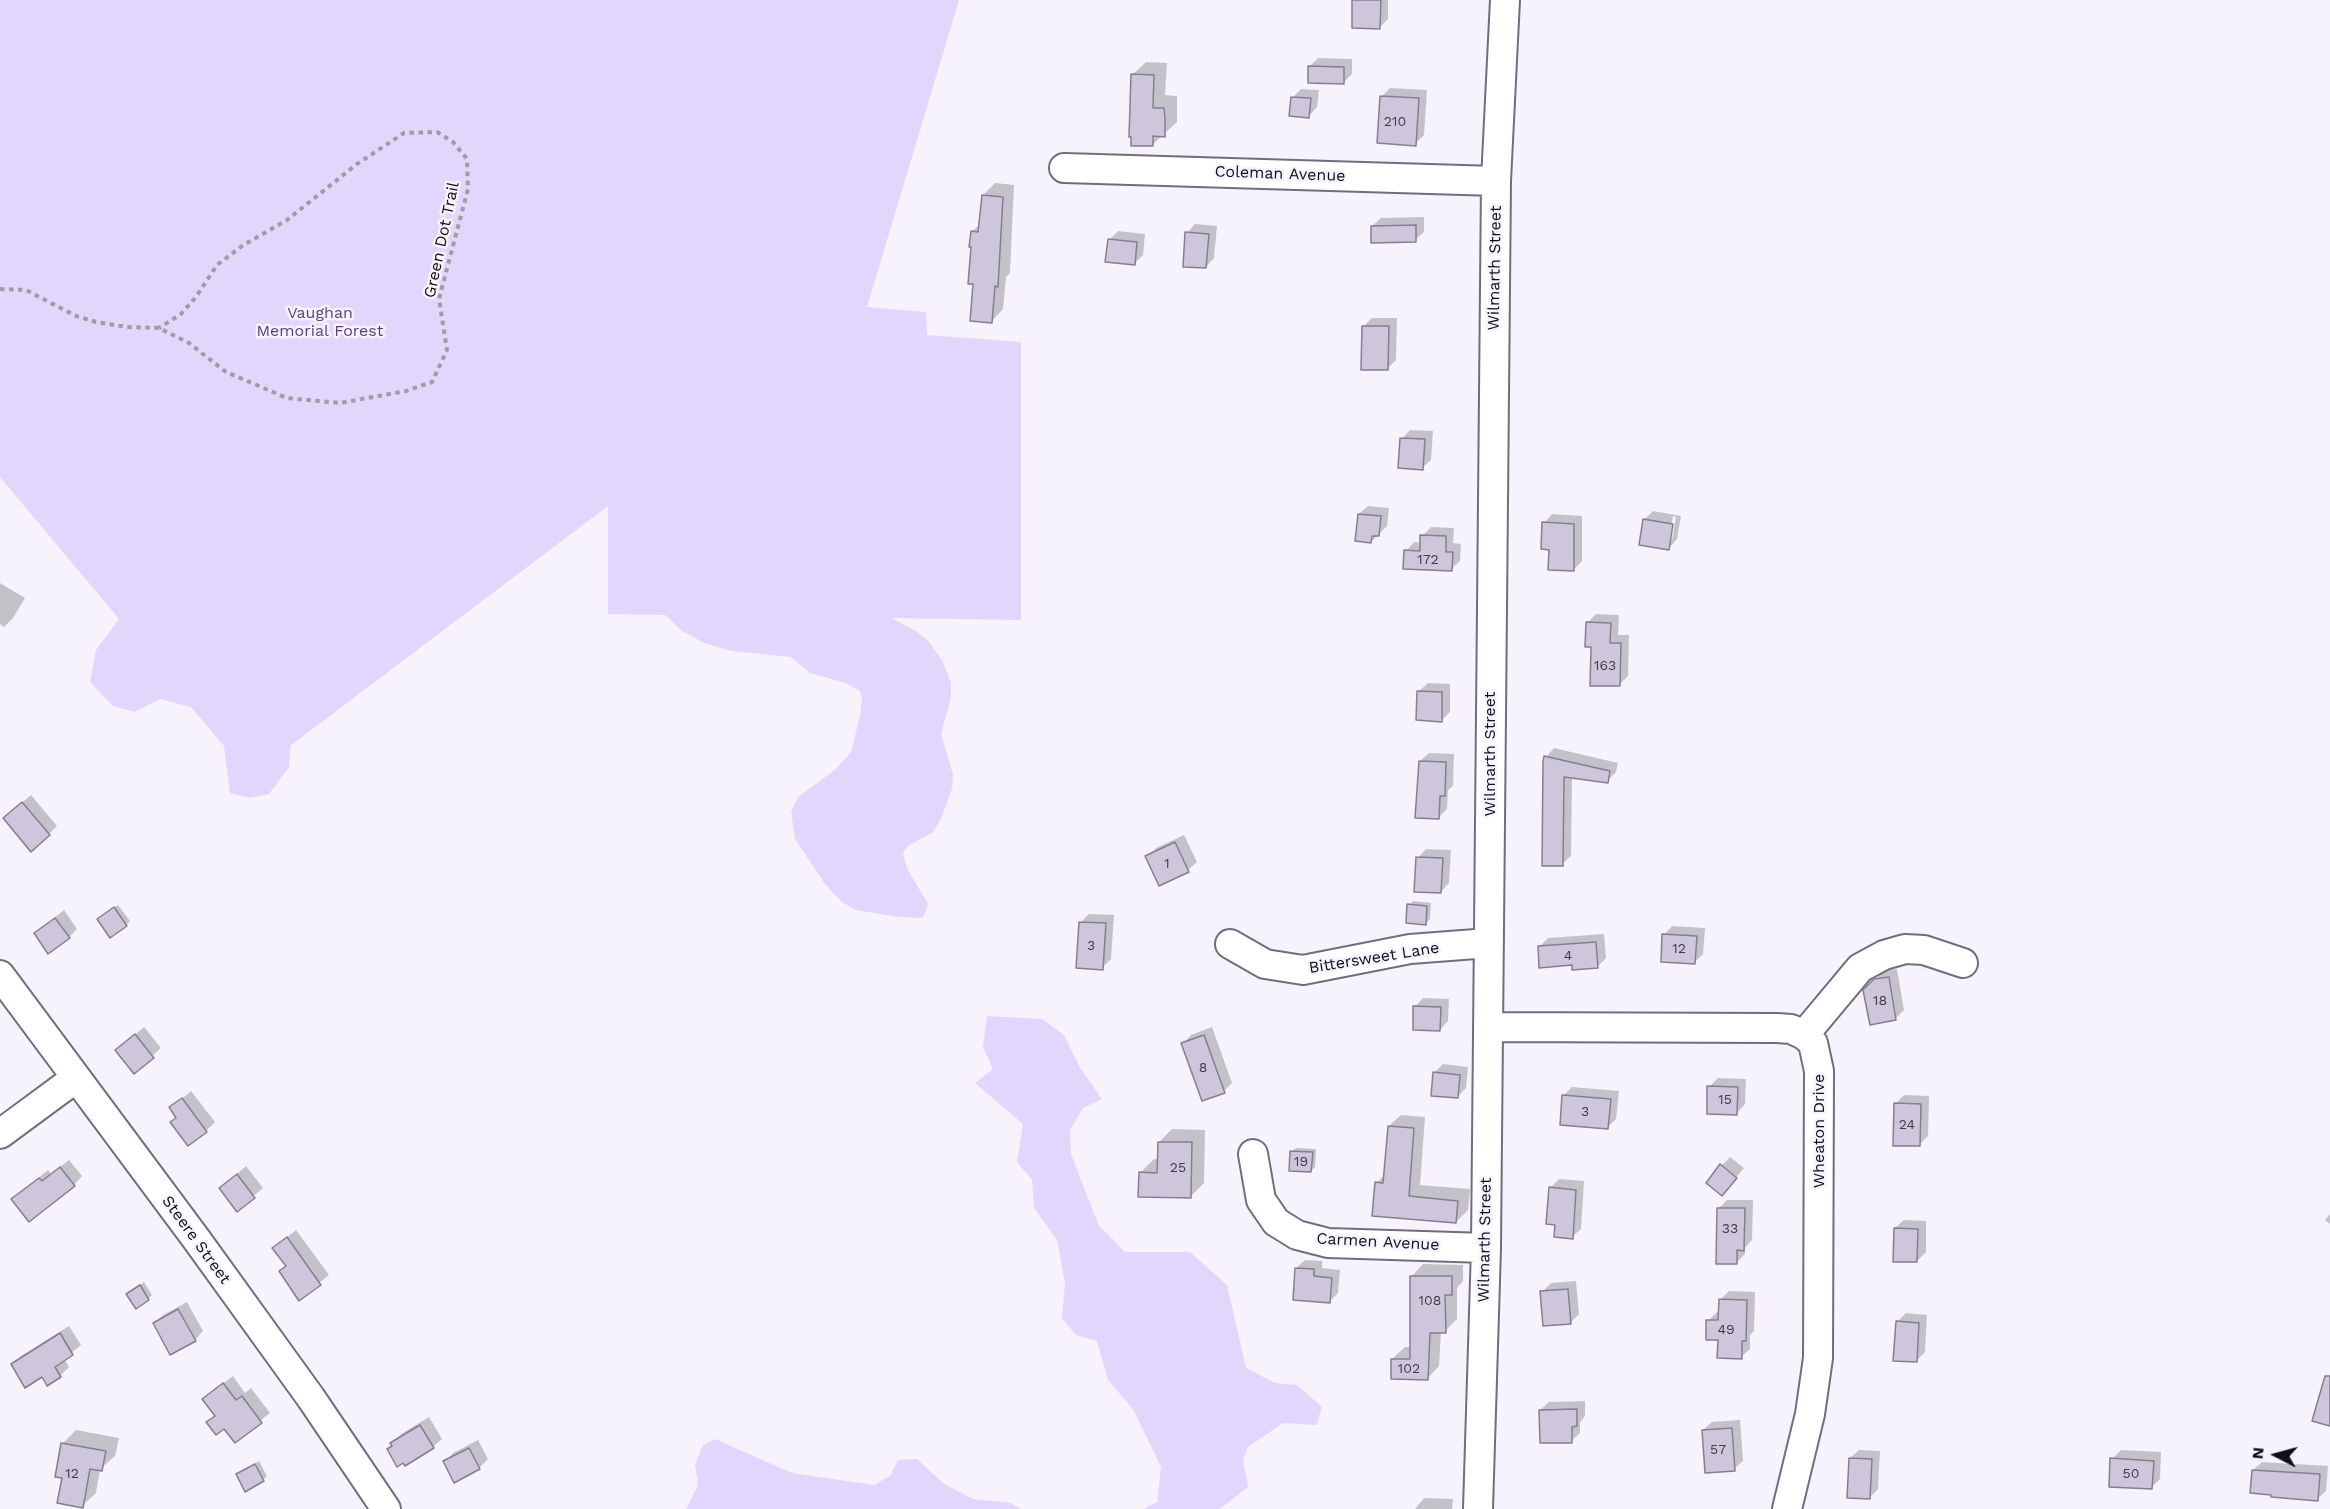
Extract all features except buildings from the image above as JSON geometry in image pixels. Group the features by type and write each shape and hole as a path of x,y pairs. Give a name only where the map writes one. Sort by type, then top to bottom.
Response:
{"street":[{"name":"Wilmarth Street","path":"1478,1509 1486,1248 1496,181 1505,0"},
{"name":"Coleman Avenue","path":"1064,168 1496,181"},
{"name":"Bittersweet Lane","path":"1230,944 1265,964 1302,970 1410,950 1489,943"},
{"path":"1488,1027 1777,1028 1791,1029 1803,1035 1860,968 1884,955 1905,949 1924,950 1964,963"},
{"name":"Steere Street","path":"0,975 187,1226 311,1398 386,1509"},
{"name":"Wheaton Drive","path":"1787,1509 1810,1414 1818,1358 1819,1071 1813,1043 1803,1035"},
{"path":"0,1134 76,1078"},
{"name":"Carmen Avenue","path":"1253,1154 1261,1200 1276,1222 1297,1235 1328,1243 1486,1248"}],"path":[{"name":"Green Dot Trail","path":"0,289 26,290 76,316 96,322 127,327 159,328 189,343 226,372 287,398 340,404 406,391 432,382 447,350 439,299 468,189 467,159 453,142 437,132 404,133 357,164 287,220 242,246 217,265 189,306 159,328"}],"green space":[{"name":"Vaughan Memorial Forest","path":"0,0 959,0 867,307 926,312 927,335 1021,342 1021,620 892,618 917,632 929,642 942,660 951,682 951,698 941,734 953,774 952,789 941,819 933,832 908,846 903,853 907,868 928,904 924,916 922,918 900,917 856,910 842,902 825,884 795,839 791,811 798,797 836,769 851,752 860,716 862,700 860,691 846,683 810,673 791,657 731,651 704,643 682,631 665,615 608,614 608,506 290,746 289,767 269,794 250,798 230,793 224,746 191,707 160,699 135,712 113,706 90,682 96,650 119,619 0,477"},
{"path":"987,1016 1042,1019 1064,1035 1080,1068 1102,1099 1083,1108 1070,1130 1071,1154 1099,1226 1125,1252 1190,1252 1227,1285 1246,1368 1275,1383 1297,1385 1322,1407 1317,1425 1283,1423 1248,1447 1243,1460 1248,1487 1220,1509 1143,1509 1157,1502 1161,1467 1133,1409 1108,1380 1097,1341 1076,1335 1062,1318 1065,1283 1057,1240 1034,1208 1032,1180 1017,1162 1023,1124 975,1083 993,1069 983,1047"},
{"path":"715,1439 792,1473 874,1485 890,1476 898,1460 917,1459 944,1484 973,1499 1010,1503 1021,1509 686,1509 698,1485 695,1464 703,1445"}]}
